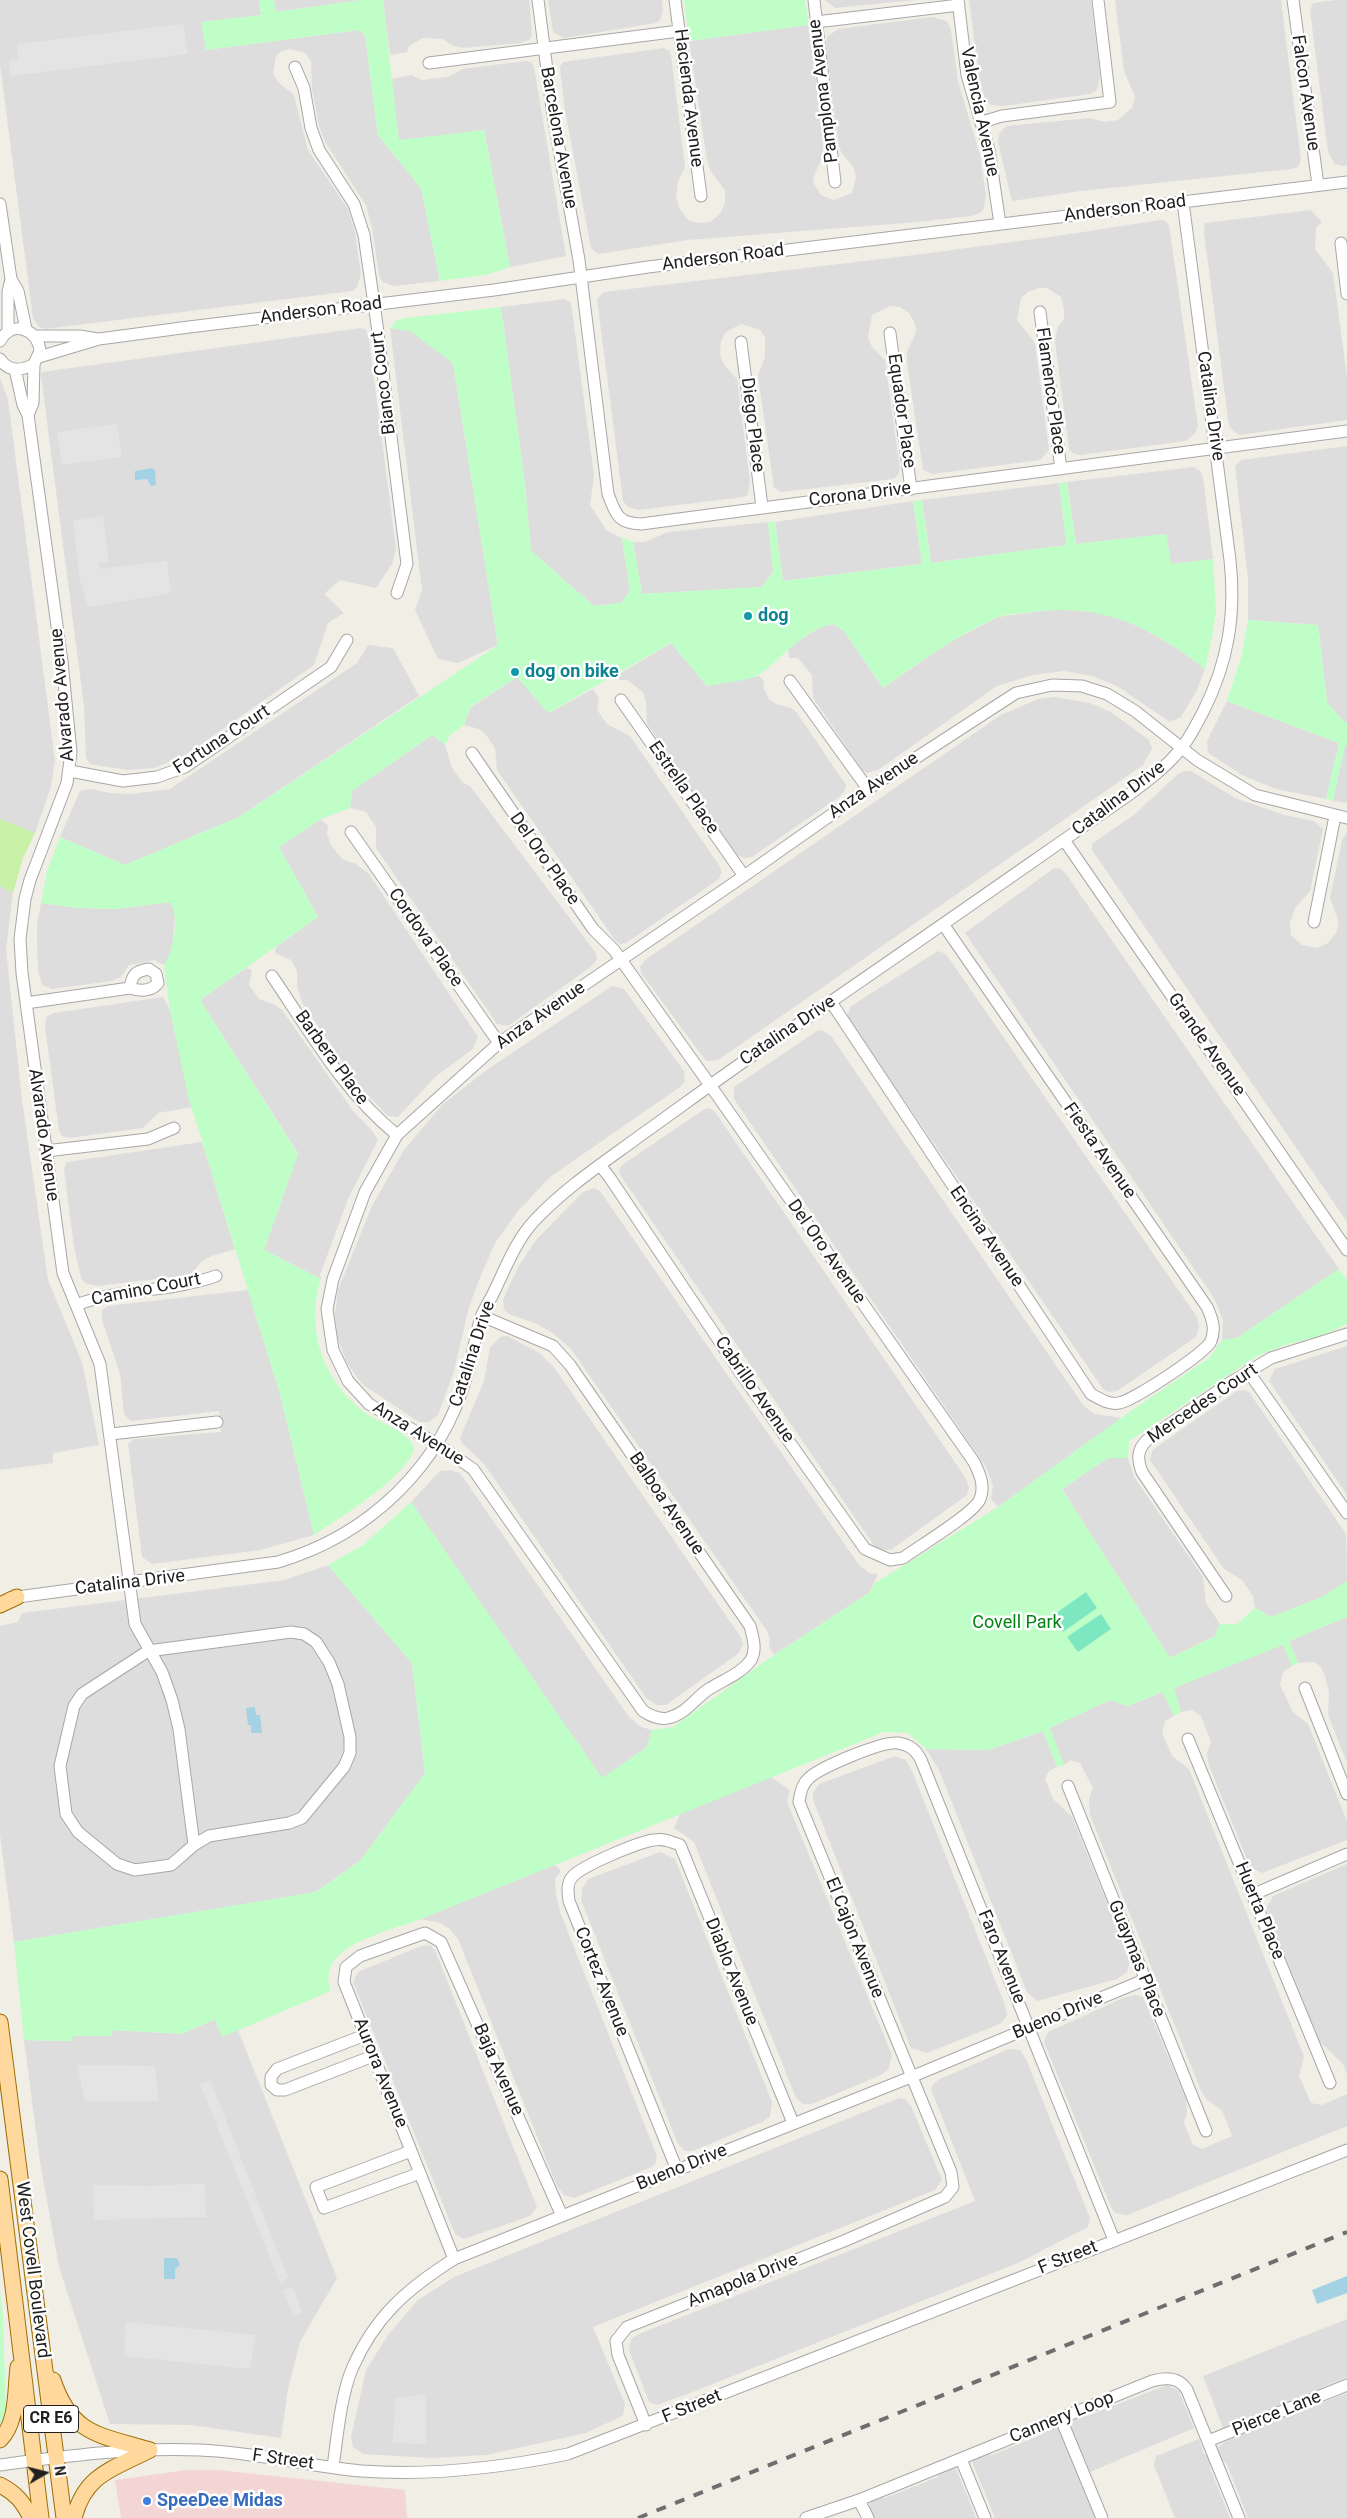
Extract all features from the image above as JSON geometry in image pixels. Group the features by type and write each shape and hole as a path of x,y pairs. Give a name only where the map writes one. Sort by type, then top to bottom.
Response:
{"main road":[{"path":"0,1593 17,1597"},
{"path":"0,1605 17,1597"},
{"name":"West Covell Boulevard","path":"0,2022 64,2518"},
{"name":"West Covell Boulevard","path":"0,2179 41,2518"},
{"path":"0,2440 6,2432 14,2407 21,2345"},
{"path":"42,2347 57,2394 67,2412 76,2422 95,2433 150,2450"},
{"path":"74,2518 82,2494 96,2478 150,2450"},
{"path":"0,2485 14,2493 24,2503 31,2518"}],"street":[{"name":"Barcelona Avenue","path":"538,0 543,48 581,276"},
{"name":"Hacienda Avenue","path":"676,0 701,196"},
{"name":"Pamplona Avenue","path":"814,0 835,182"},
{"path":"982,122 1002,116 1110,102 1098,0"},
{"name":"Falcon Avenue","path":"1293,0 1318,185"},
{"path":"816,22 958,3"},
{"name":"Valencia Avenue","path":"958,3 970,89 982,122 989,150 1000,224"},
{"path":"429,63 679,31"},
{"name":"Bianco Court","path":"295,67 304,88 310,128 319,150 354,204 360,219 374,304 406,564 397,593"},
{"name":"Anderson Road","path":"15,369 21,370 36,361 99,339 494,290 581,276 1347,182"},
{"name":"Catalina Drive","path":"0,1599 252,1567 306,1554 345,1535 386,1505 410,1480 437,1444 452,1416 468,1374 482,1316 517,1244 534,1220 600,1166 710,1085 1147,782 1181,749 1216,684 1225,658 1231,626 1232,578 1183,202"},
{"path":"0,204 11,279 3,336"},
{"path":"1341,243 1347,294"},
{"name":"Corona Drive","path":"581,276 608,494 616,515 628,523 641,524 1347,431"},
{"path":"11,279 18,291 26,329"},
{"name":"Flamenco Place","path":"1040,312 1060,469"},
{"path":"3,336 14,329 26,329 36,336"},
{"name":"Equador Place","path":"890,333 911,489"},
{"name":"Anderson Road","path":"36,336 80,336 99,339"},
{"name":"Alvarado Avenue","path":"28,415 33,403 36,361 40,345 36,336"},
{"name":"Diego Place","path":"741,342 762,507"},
{"path":"0,361 15,369"},
{"name":"Alvarado Avenue","path":"15,369 20,397 28,415 69,724 70,771 30,880 23,906 20,939 26,1004 63,1273 100,1364 111,1434 134,1624 148,1651 162,1672 179,1729 194,1845"},
{"name":"Fortuna Court","path":"70,771 123,781 157,777 185,767 331,667 347,640"},
{"path":"790,681 868,788"},
{"name":"Anza Avenue","path":"681,1713 654,1718 643,1711 473,1469 437,1444 369,1404 348,1381 333,1350 327,1309 334,1279 365,1192 397,1135 500,1043 744,876 868,788 1016,693 1052,685 1082,686 1107,694 1135,711 1181,749 1255,795 1341,817"},
{"name":"Estrella Place","path":"622,700 744,876"},
{"name":"Del Oro Place","path":"472,753 593,929 621,961"},
{"path":"1314,922 1341,817"},
{"name":"Cordova Place","path":"352,832 500,1043"},
{"name":"Grande Avenue","path":"1064,840 1347,1250"},
{"name":"Fiesta Avenue","path":"943,924 1207,1307 1214,1328 1211,1343 1174,1372"},
{"name":"Del Oro Avenue","path":"621,961 710,1085 980,1474 982,1487 980,1501 971,1511 934,1536"},
{"name":"Barbera Place","path":"272,976 350,1091 397,1135"},
{"path":"26,1004 130,988"},
{"name":"Encina Avenue","path":"831,1002 1091,1394 1105,1402 1119,1404 1136,1397 1174,1372"},
{"path":"46,1151 148,1139 174,1128"},
{"name":"Cabrillo Avenue","path":"600,1166 610,1178 742,1375 865,1549 890,1560 903,1558 934,1536"},
{"name":"Camino Court","path":"76,1305 96,1297 193,1284 216,1276"},
{"name":"Balboa Avenue","path":"482,1316 552,1346 570,1364 750,1626 755,1650 750,1660 737,1673 708,1690 681,1713"},
{"name":"Mercedes Court","path":"1226,1596 1142,1472 1138,1457 1142,1445 1248,1371 1288,1352 1347,1334"},
{"path":"1248,1371 1347,1513"},
{"path":"111,1434 217,1422"},
{"path":"291,1632 304,1634 316,1642 329,1662 338,1684 348,1720 350,1753 344,1767 302,1818 289,1823 209,1836 194,1845 171,1865 135,1870 116,1864 78,1832 66,1814 60,1758 77,1700 92,1686 148,1651 291,1632"},
{"path":"1305,1688 1347,1794"},
{"name":"Huerta Place","path":"1188,1739 1330,2083"},
{"name":"Faro Avenue","path":"897,1743 911,1747 922,1760 1114,2240"},
{"name":"El Cajon Avenue","path":"897,1743 884,1744 821,1770 808,1778 801,1790 799,1802 950,2172 953,2187"},
{"name":"Guaymas Place","path":"1068,1786 1206,2131"},
{"name":"Diablo Avenue","path":"653,1840 666,1839 680,1846 793,2123"},
{"name":"Cortez Avenue","path":"653,1840 598,1861 572,1876 567,1889 569,1901 677,2170"},
{"path":"1252,1895 1347,1854"},
{"name":"Aurora Avenue","path":"425,1933 360,1956 346,1968 344,1982 454,2259"},
{"name":"Baja Avenue","path":"425,1933 441,1942 562,2216"},
{"name":"Bueno Drive","path":"333,2467 352,2370 369,2337 388,2308 422,2279 454,2259 1029,2029 1144,1980"},
{"path":"365,2035 277,2069 271,2077 271,2085 277,2090 285,2090 373,2056"},
{"name":"F Street","path":"0,2465 150,2450 216,2451 333,2467 409,2473 448,2472 527,2463 568,2454 1347,2150"},
{"path":"411,2152 316,2188 324,2208 420,2173"},
{"name":"Amapola Drive","path":"646,2425 618,2355 616,2341 627,2327 844,2241 945,2197 953,2187"},
{"name":"Cannery Loop","path":"806,2518 859,2500 1152,2381 1173,2379 1181,2382 1187,2390 1239,2518"},
{"name":"Pierce Lane","path":"1208,2441 1347,2386"},
{"path":"1061,2419 1102,2518"},
{"path":"961,2458 985,2518"},
{"path":"859,2500 868,2518"}],"shaded area":[{"path":"0,0 259,0 261,15 202,22 206,50 359,30 365,35 378,135 421,188 440,281 394,286 383,282 379,275 372,228 366,205 325,142 319,126 312,89 311,61 305,53 291,49 282,51 276,56 273,73 279,83 294,95 308,150 348,209 355,232 361,274 357,287 352,291 45,329 39,327 33,318 0,65"},
{"path":"274,0 362,0 276,12"},
{"path":"383,0 529,0 532,35 530,39 521,43 463,48 454,46 442,39 423,38 409,46 407,52 390,55"},
{"path":"548,0 662,0 663,11 661,19 656,23 564,38 553,32"},
{"path":"825,0 916,0 835,8"},
{"path":"969,0 1091,0 1100,76 1097,90 1090,94 1004,106 991,105 985,99 980,84"},
{"path":"1115,0 1281,0 1301,160 1298,167 1081,191 1012,201 998,142 999,134 1006,126 1090,118 1105,122 1118,120 1132,108 1135,97 1124,71"},
{"path":"1347,0 1347,165 1342,166 1335,164 1328,152 1310,10 1313,3"},
{"path":"932,17 947,21 951,30 958,81 980,155 986,195 984,208 980,213 971,216 918,222 688,240 598,254 591,248 564,105 560,67 563,62 664,48 669,51 685,167 678,182 676,198 680,209 688,220 697,223 710,222 720,214 725,203 725,190 711,172 707,160 689,41 809,25 824,145 821,160 813,178 814,184 821,195 834,200 852,193 856,178 854,168 841,152 839,146 826,46 827,37 838,29"},
{"path":"183,24 188,54 10,76 9,60 18,59 17,44"},
{"path":"525,61 531,62 534,67 566,256 510,267 484,130 399,141 391,79 411,75 422,80 448,77 462,69"},
{"path":"1311,210 1322,222 1316,228 1315,249 1333,273 1347,377 1347,420 1239,435 1229,427 1204,232 1205,223"},
{"path":"1164,220 1169,225 1198,426 1195,433 1186,441 1080,455 1073,453 1069,449 1055,341 1058,327 1064,319 1064,309 1061,297 1047,288 1039,288 1028,292 1021,298 1017,320 1035,343 1049,450 1040,460 933,474 923,470 907,363 907,352 916,332 915,323 909,313 900,307 890,306 872,315 868,337 872,347 885,360 900,470 893,479 781,492 774,488 758,376 765,357 765,337 760,330 741,324 726,332 721,341 720,355 725,366 737,379 750,481 748,494 744,497 638,510 628,507 623,501 597,299 604,292 915,255"},
{"path":"565,299 571,303 594,475 590,505 607,531 622,538 630,591 621,603 594,606 531,551 525,484 501,307"},
{"path":"361,328 366,330 369,340 396,549 392,564 376,588 340,580 324,594 344,613 328,623 314,665 186,755 154,768 127,770 90,764 86,758 84,706 42,372"},
{"path":"390,328 410,330 453,363 498,645 458,663 438,659 415,610 422,590"},
{"path":"0,378 8,400 55,761 51,787 35,833 0,819"},
{"path":"117,424 122,457 62,465 57,432"},
{"path":"1347,446 1347,722 1344,722 1327,702 1318,625 1248,620 1248,579 1235,466 1241,460"},
{"path":"1194,467 1200,471 1203,477 1213,559 1171,564 1166,534 1076,544 1067,482"},
{"path":"1059,483 1067,545 931,563 922,500"},
{"path":"913,501 922,564 783,581 775,522"},
{"path":"103,516 109,562 99,563 99,569 167,561 171,593 88,607 80,580 73,521"},
{"path":"768,522 773,572 762,587 642,594 633,542 645,542 668,532"},
{"path":"1059,609 1095,612 1133,623 1180,650 1205,669 1196,692 1181,717 1170,722 1117,686 1092,676 1064,671 1033,675 997,686 878,770 867,773 863,771 813,698 812,675 798,658 789,658 788,648 820,627 833,624 844,631 883,688 950,642 998,617"},
{"path":"671,643 707,686 759,676 763,680 764,689 769,699 776,704 791,708 797,713 846,785 844,792 839,797 752,857 744,858 737,855 647,724 646,702 643,692 627,680 619,680 618,675"},
{"path":"368,645 393,648 419,696 239,817 125,865 60,837 80,791 91,789 110,793 130,794 170,789 357,663"},
{"path":"517,677 549,713 593,689 599,698 597,710 607,724 630,736 722,872 719,879 626,943 620,944 615,940 497,770 495,748 486,735 479,729 464,725 470,708"},
{"path":"1055,697 1090,703 1111,712 1149,740 1152,748 1143,765 718,1060 706,1061 641,973 640,967 645,960 1001,715 1038,699"},
{"path":"1227,701 1339,743 1326,799 1276,789 1242,775 1208,753 1207,741"},
{"path":"432,735 445,745 452,768 462,782 470,786 596,953 597,959 592,966 508,1026 497,1024 376,848 376,827 366,812 350,808 352,791"},
{"path":"1345,745 1347,745 1347,803 1333,801"},
{"path":"1191,771 1235,798 1284,815 1314,821 1323,829 1310,891 1295,908 1290,923 1291,935 1302,945 1317,948 1328,943 1336,933 1339,923 1330,898 1342,840 1347,832 1347,1222 1092,850 1092,844 1135,814 1178,774"},
{"path":"321,819 328,826 327,834 331,845 342,859 356,864 369,874 478,1037 473,1049 435,1077 398,1117 388,1116 359,1086 303,1004 297,987 297,971 291,960 275,953 276,947 318,917 279,847"},
{"path":"1054,868 1061,869 1066,874 1339,1269 1237,1338 1222,1340 1223,1320 1214,1298 965,933"},
{"path":"0,886 13,893 6,949 22,1100 48,1280 82,1362 99,1445 53,1453 53,1463 0,1470"},
{"path":"170,902 175,909 173,943 169,957 164,965 154,960 129,965 121,977 112,981 52,989 42,985 38,971 37,945 37,924 41,903 78,908 116,909"},
{"path":"938,951 946,954 1197,1317 1199,1327 1196,1337 1117,1391 1109,1392 1103,1389 847,1017 851,1006"},
{"path":"246,968 252,970 249,985 259,999 282,1010 353,1111 370,1128 378,1140 348,1199 320,1275 321,1279 264,1250 298,1153 200,1000"},
{"path":"612,986 624,989 684,1071 685,1081 680,1087 550,1177 518,1211 495,1243 479,1280 469,1307 454,1371 438,1415 429,1422 419,1422 362,1384 347,1363 337,1337 335,1314 338,1290 372,1206 404,1150 442,1105 488,1069"},
{"path":"163,997 170,1010 192,1107 158,1113 143,1128 69,1138 62,1136 59,1131 45,1027 46,1017 54,1013"},
{"path":"822,1030 831,1036 1083,1405 1094,1414 1122,1418 998,1507 991,1499 993,1486 986,1467 734,1099 734,1087 817,1031"},
{"path":"709,1108 715,1112 965,1477 969,1487 967,1495 892,1549 885,1550 875,1547 621,1176 619,1171 622,1165 703,1110"},
{"path":"202,1142 235,1249 202,1261 190,1275 97,1286 85,1283 81,1278 74,1247 64,1169 67,1162"},
{"path":"594,1188 600,1191 859,1565 869,1573 878,1574 870,1592 774,1655 769,1647 770,1639 767,1631 571,1349 554,1334 537,1324 509,1314 504,1310 503,1300 509,1286 520,1264 536,1240 583,1192"},
{"path":"248,1290 280,1394 314,1535 260,1550 152,1564 142,1557 128,1444 134,1439 221,1432 219,1411 131,1421 124,1414 120,1374 102,1320 102,1310 108,1306"},
{"path":"507,1336 538,1352 554,1367 740,1636 743,1644 739,1653 666,1705 657,1705 647,1699 484,1464 462,1443 460,1438 484,1381 490,1347 500,1337"},
{"path":"1347,1346 1347,1495 1269,1381 1275,1369"},
{"path":"1244,1390 1249,1392 1346,1534 1347,1581 1322,1597 1271,1617 1255,1608 1253,1596 1242,1580 1224,1569 1150,1460 1152,1451 1155,1448 1237,1391"},
{"path":"1108,1458 1128,1458 1134,1477 1203,1577 1206,1603 1220,1624 1215,1636 1170,1658 1062,1489"},
{"path":"450,1470 460,1473 629,1717 641,1727 652,1730 647,1747 602,1779 411,1502 440,1471"},
{"path":"328,1565 412,1663 425,1773 361,1860 316,1892 14,1942 0,1834 0,1626 18,1622 22,1613 285,1580"},
{"path":"1347,1617 1347,1763 1328,1715 1329,1692 1325,1676 1320,1666 1314,1662 1298,1663 1289,1641"},
{"path":"1283,1644 1292,1666 1283,1672 1280,1685 1293,1712 1308,1724 1347,1821 1347,1840 1262,1873 1250,1867 1208,1763 1207,1753 1211,1742 1201,1716 1192,1710 1181,1712 1174,1688"},
{"path":"1163,1692 1174,1716 1165,1721 1162,1733 1172,1756 1189,1769 1304,2056 1299,2076 1311,2103 1322,2105 1347,2094 1347,2126 1127,2215 1115,2213 1111,2207 1044,2042 1048,2032 1123,1998 1136,1995 1143,1997 1186,2099 1187,2112 1184,2123 1193,2145 1202,2149 1232,2136 1222,2110 1207,2100 1202,2093 1090,1815 1089,1799 1093,1788 1080,1763 1071,1760 1064,1765 1049,1728 1110,1700 1127,1706"},
{"path":"1043,1731 1057,1767 1049,1771 1045,1779 1053,1799 1072,1817 1130,1959 1127,1972 1117,1979 1037,2001 1027,1992 939,1770 926,1749 988,1750"},
{"path":"895,1756 906,1760 912,1771 1005,2005 1007,2016 1000,2024 927,2053 911,2048 813,1800 813,1793 819,1784"},
{"path":"771,1777 790,1790 787,1802 892,2055 888,2070 881,2075 812,2104 803,2104 796,2098 694,1842 674,1828 681,1813"},
{"path":"660,1852 675,1859 772,2102 770,2117 762,2122 693,2151 685,2151 678,2144 581,1900 582,1889 588,1879"},
{"path":"554,1864 561,1871 555,1879 560,1912 657,2156 652,2167 574,2198 564,2195 557,2186 458,1939 450,1929 440,1923 421,1919"},
{"path":"1347,1864 1347,2075 1343,2064 1320,2042 1268,1915 1267,1907 1273,1896"},
{"path":"430,1945 435,1950 537,2207 530,2216 464,2239 455,2234 353,1982 358,1972 421,1946"},
{"path":"215,2019 222,2036 238,2030 337,2278 300,2342 288,2389 281,2438 191,2425 110,2424 59,2267 40,2162 24,2040 72,2041 72,2036 112,2036 112,2030 182,2034"},
{"path":"1009,2049 1020,2050 1026,2059 1090,2218 1088,2227 1018,2263 690,2393 657,2405 649,2402 629,2350 631,2339 639,2334 975,2201 931,2089 933,2084 940,2079"},
{"path":"77,2065 155,2066 159,2101 85,2101"},
{"path":"210,2080 288,2277 281,2285 200,2084"},
{"path":"899,2098 905,2099 911,2106 942,2180 935,2190 593,2327 625,2404 623,2415 586,2433 486,2455 432,2458 363,2454 353,2447 351,2437 366,2370 388,2335 418,2300 454,2277"},
{"path":"205,2183 206,2217 94,2220 93,2185 154,2186"},
{"path":"293,2287 302,2312 293,2316 283,2290"},
{"path":"1347,2319 1347,2377 1223,2428 1203,2376"},
{"path":"126,2322 256,2335 250,2369 124,2356"},
{"path":"1167,2385 1179,2391 1194,2428 1090,2472 1071,2427 1072,2419 1080,2415 1087,2416"},
{"path":"1347,2393 1347,2518 1248,2518 1227,2464 1220,2458 1218,2447 1226,2441"},
{"path":"426,2394 426,2444 393,2443 395,2398"},
{"path":"1055,2426 1061,2430 1096,2518 995,2518 971,2459 986,2454 992,2455 1041,2435 1044,2430"},
{"path":"1199,2439 1204,2454 1209,2456 1212,2463 1210,2468 1230,2518 1175,2518 1154,2465 1156,2456"},
{"path":"955,2466 976,2518 873,2518 869,2508 871,2500 879,2497 885,2498 938,2477 940,2472"},
{"path":"187,2470 218,2470 405,2490 407,2518 121,2518 115,2480"}],"green space":[{"path":"259,0 274,0 276,12 362,0 383,0 399,140 484,130 510,267 486,275 440,281 421,188 378,135 365,35 359,30 206,50 201,22 261,15"},
{"path":"684,0 805,0 809,25 689,41"},
{"path":"501,307 525,484 531,551 594,606 621,603 630,591 622,538 633,542 642,594 762,587 773,572 768,522 775,522 783,581 922,564 913,501 922,500 931,563 1066,545 1059,483 1067,482 1076,544 1166,534 1171,564 1213,559 1216,610 1213,634 1205,669 1165,641 1145,630 1125,621 1104,615 1082,611 1059,610 1010,614 1000,616 966,633 883,688 844,631 833,624 822,627 803,638 756,676 707,686 671,643 548,713 517,677 470,707 464,725 450,735 445,745 432,735 352,791 350,808 321,819 279,847 318,917 200,1000 298,1154 264,1250 321,1279 316,1299 315,1319 323,1357 331,1375 342,1391 356,1405 372,1417 402,1434 414,1448 400,1471 386,1484 355,1508 314,1535 280,1394 188,1096 170,1010 164,965 168,959 173,942 175,916 173,908 170,902 116,909 78,908 41,903 47,871 60,837 125,865 239,817 498,645 453,363 410,331 390,328 397,320 405,318"},
{"path":"1248,620 1318,625 1327,702 1344,722 1347,722 1347,745 1345,745 1333,801 1326,799 1339,743 1227,701 1241,658"},
{"path":"0,819 35,833 23,858 13,893 0,886"},
{"name":"Covell Park","path":"1339,1269 1347,1280 1347,1324 1326,1334 1282,1346 1257,1356 1129,1441 1128,1458 1108,1458 1062,1489 1170,1658 1215,1636 1220,1624 1237,1624 1255,1608 1271,1617 1322,1597 1347,1581 1347,1617 1289,1641 1298,1663 1292,1666 1283,1645 1174,1688 1181,1712 1174,1716 1163,1692 1127,1706 1110,1700 1050,1728 1064,1765 1057,1767 1043,1731 988,1750 926,1749 908,1733 884,1732 421,1919 358,1942 344,1951 334,1962 329,1975 331,1991 222,2037 215,2019 182,2034 113,2030 112,2036 73,2036 72,2041 24,2040 14,1942 316,1892 361,1860 425,1773 412,1663 328,1565 363,1545 411,1502 602,1778 647,1747 652,1730 673,1727 774,1655 870,1592 875,1583 998,1507 1128,1413 1209,1358 1222,1340 1237,1338"},
{"path":"1086,1592 1097,1608 1063,1632 1052,1616"},
{"path":"1101,1614 1111,1629 1078,1652 1067,1637"},
{"path":"0,2291 3,2316 6,2410 0,2424"}],"water":[{"path":"152,468 155,470 156,485 151,486 147,479 135,480 135,471"},
{"path":"255,1707 256,1715 260,1715 262,1733 251,1733 251,1725 248,1725 246,1708"},
{"path":"164,2258 177,2258 180,2265 175,2269 175,2279 164,2279"},
{"path":"1347,2276 1347,2293 1317,2304 1312,2290"}],"railway":[{"path":"638,2518 1347,2232"}],"place":[{"name":"dog","path":"748,616"},
{"name":"dog on bike","path":"515,672"},
{"name":"SpeeDee Midas","path":"147,2501"}]}
